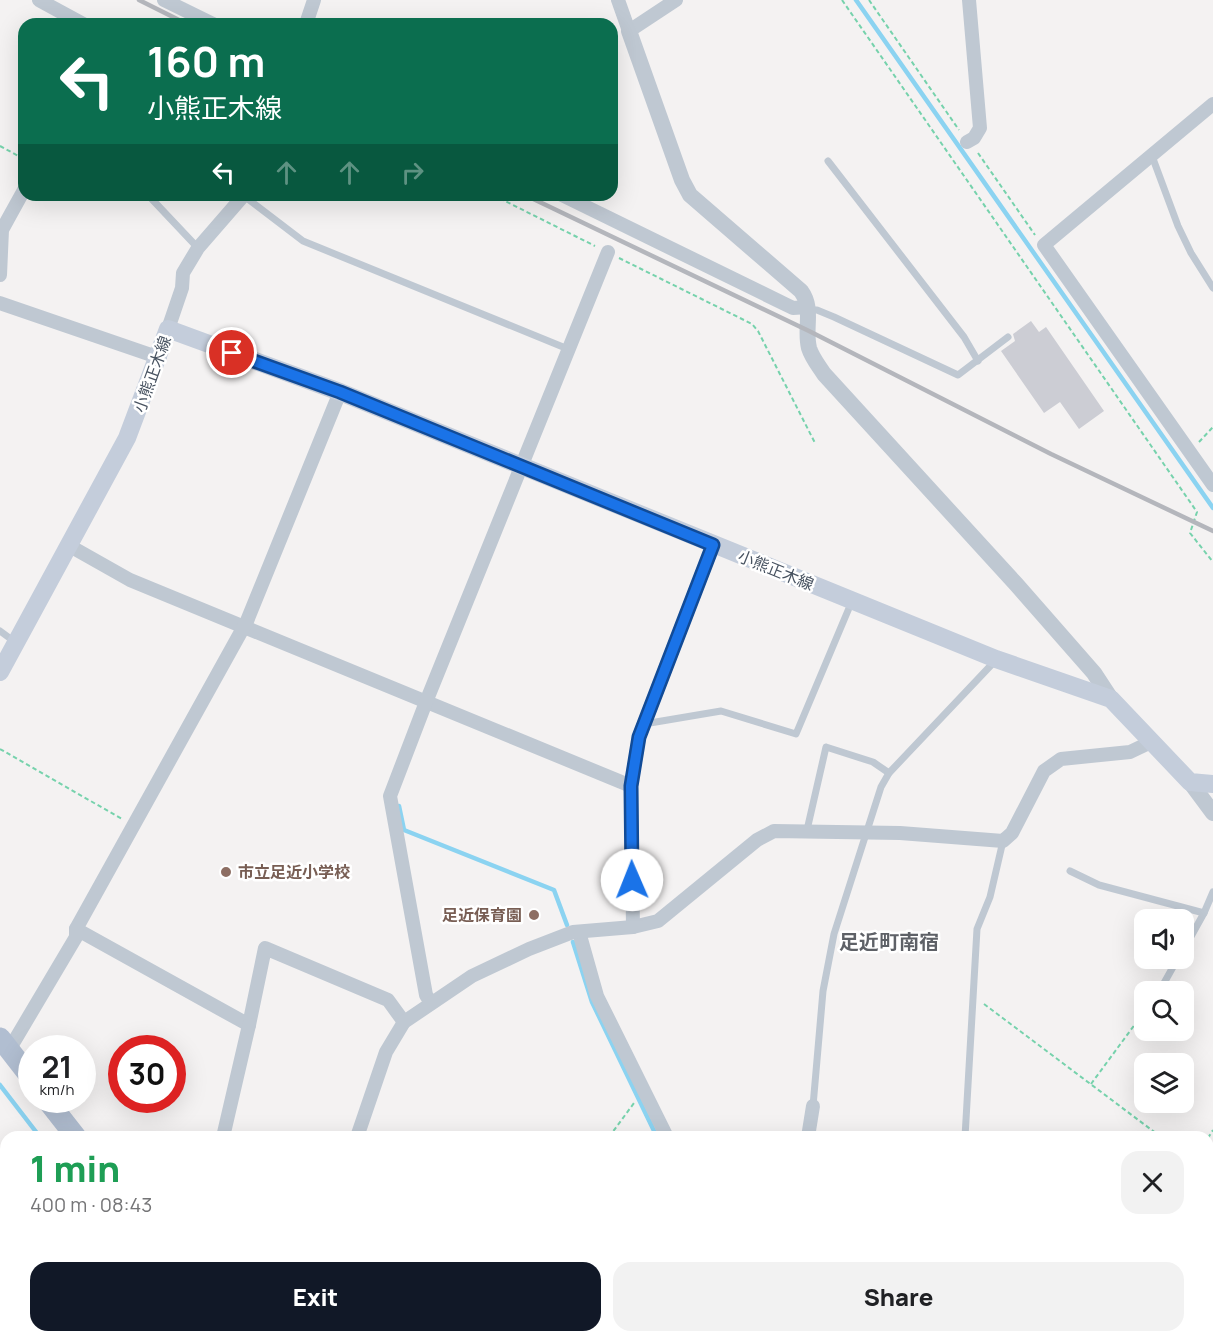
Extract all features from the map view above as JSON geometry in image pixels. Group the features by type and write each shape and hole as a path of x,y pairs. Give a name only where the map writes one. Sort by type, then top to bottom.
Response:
{"main road":[{"name":"小熊正木線","path":"0,672 127,438 160,358 168,329 340,392 996,659 1111,699 1191,782"},
{"path":"1191,782 1213,784"},
{"path":"5,1044 18,1061"},
{"path":"57,1113 71,1131"}],"street":[{"path":"39,0 72,18"},
{"path":"164,0 201,18"},
{"path":"308,18 314,0"},
{"path":"618,0 682,180 690,195 723,226 792,280 806,298 809,348 824,374 1016,584 1094,673 1111,699"},
{"path":"629,31 676,0"},
{"path":"969,0 980,128 969,141"},
{"path":"1213,104 1044,245 1213,485"},
{"path":"0,275 2,230 18,201"},
{"path":"168,329 182,288 183,273 198,248 239,201"},
{"path":"574,201 794,308 808,308"},
{"path":"431,1003 426,995 390,796 608,252"},
{"path":"0,303 160,358"},
{"path":"5,1044 76,937 76,929 242,628 259,594 340,392"},
{"path":"68,545 130,580 242,628 631,786"},
{"path":"633,927 631,786 639,737 713,545"},
{"path":"359,1131 386,1052 404,1022 472,976 501,962 579,932 633,927 658,921 757,840 774,831 900,833 1003,841 1012,833 1044,771 1061,759 1130,752 1151,742"},
{"path":"1191,782 1213,813"},
{"path":"76,929 249,1025"},
{"path":"579,932 597,996 664,1131"},
{"path":"224,1131 265,948 388,999 404,1022"},
{"path":"809,1131 813,1106"}],"lane":[{"path":"1152,156 1178,226 1191,253 1213,288"},
{"path":"828,160 964,337 978,361"},
{"path":"154,201 198,248"},
{"path":"252,201 303,241 568,349"},
{"path":"808,308 834,317 958,375 1008,337"},
{"path":"644,724 721,711 796,734 852,601"},
{"path":"0,631 17,644"},
{"path":"813,1106 823,991 834,934 880,788 889,774 996,659"},
{"path":"807,830 826,747 873,762 889,774"},
{"path":"964,1131 978,929 990,897 1003,841"},
{"path":"1070,871 1099,885 1204,913"},
{"path":"1194,931 1213,892"}],"path":[{"path":"842,0 1197,512 1190,533 1213,562"},
{"path":"869,0 1044,245"},
{"path":"0,146 18,156"},
{"path":"505,201 752,324 758,331 814,443"},
{"path":"1189,453 1213,427"},
{"path":"0,749 134,826"},
{"path":"974,999 1153,1131"},
{"path":"1091,1084 1134,1026"},
{"path":"613,1131 634,1102 645,1095"}],"building":[{"path":"1031,321 1039,332 1046,327 1104,411 1079,429 1060,402 1044,413 1001,351 1015,341 1013,334"}],"waterway":[{"path":"856,0 1213,508"},
{"path":"399,806 404,830 554,890 567,925"},
{"path":"573,942 592,1002 654,1131"},
{"path":"0,1085 35,1131"}],"railway":[{"path":"139,0 175,18"},
{"path":"538,201 809,331 1051,454 1213,531"}],"place":[{"name":"市立足近小学校","path":"226,872"},
{"name":"足近保育園","path":"534,915"}],"district":[{"name":"足近町南宿","path":"889,941"}],"route":[{"path":"232,353 340,392 713,545 639,737 631,786 632,880"}]}
